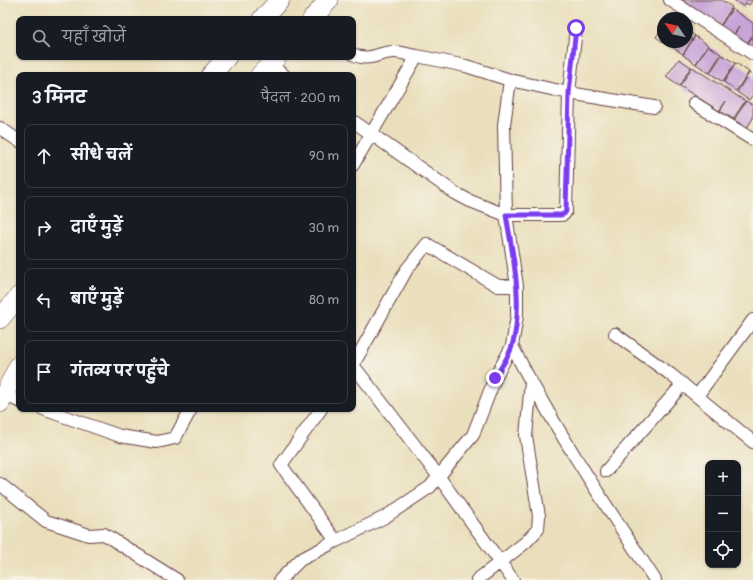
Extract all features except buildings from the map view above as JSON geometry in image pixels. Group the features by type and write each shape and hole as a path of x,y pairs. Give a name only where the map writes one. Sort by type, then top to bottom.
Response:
{"main road":[{"path":"265,16 280,0"},
{"path":"315,16 329,0"},
{"path":"213,72 224,60"},
{"path":"0,319 16,300"},
{"path":"8,399 16,374"}],"street":[{"path":"670,0 753,54"},
{"path":"356,123 462,197 506,215 564,214 566,211 569,93 576,28"},
{"path":"356,55 363,58 387,52 395,52 466,66 510,80 569,93 654,107"},
{"path":"356,160 416,56"},
{"path":"280,580 300,560 385,517 430,487 473,435 495,378 512,346 517,316 517,286 506,215 504,125 510,80"},
{"path":"694,103 753,140"},
{"path":"0,128 16,139"},
{"path":"356,360 407,269 427,244 498,286 517,286"},
{"path":"697,396 753,320"},
{"path":"615,334 683,384 753,442"},
{"path":"512,346 531,382 587,476 655,580"},
{"path":"356,369 439,477 513,580"},
{"path":"477,580 526,542 538,529 539,516 526,436 531,382"},
{"path":"606,471 683,384"},
{"path":"52,412 120,436 157,442 175,438 190,412"},
{"path":"319,412 281,465 336,541"},
{"path":"0,484 46,521 89,535 104,534 177,580"}],"route":[{"path":"495,378 512,346 517,316 517,286 506,215 561,215 566,211 569,93 576,28"}]}
